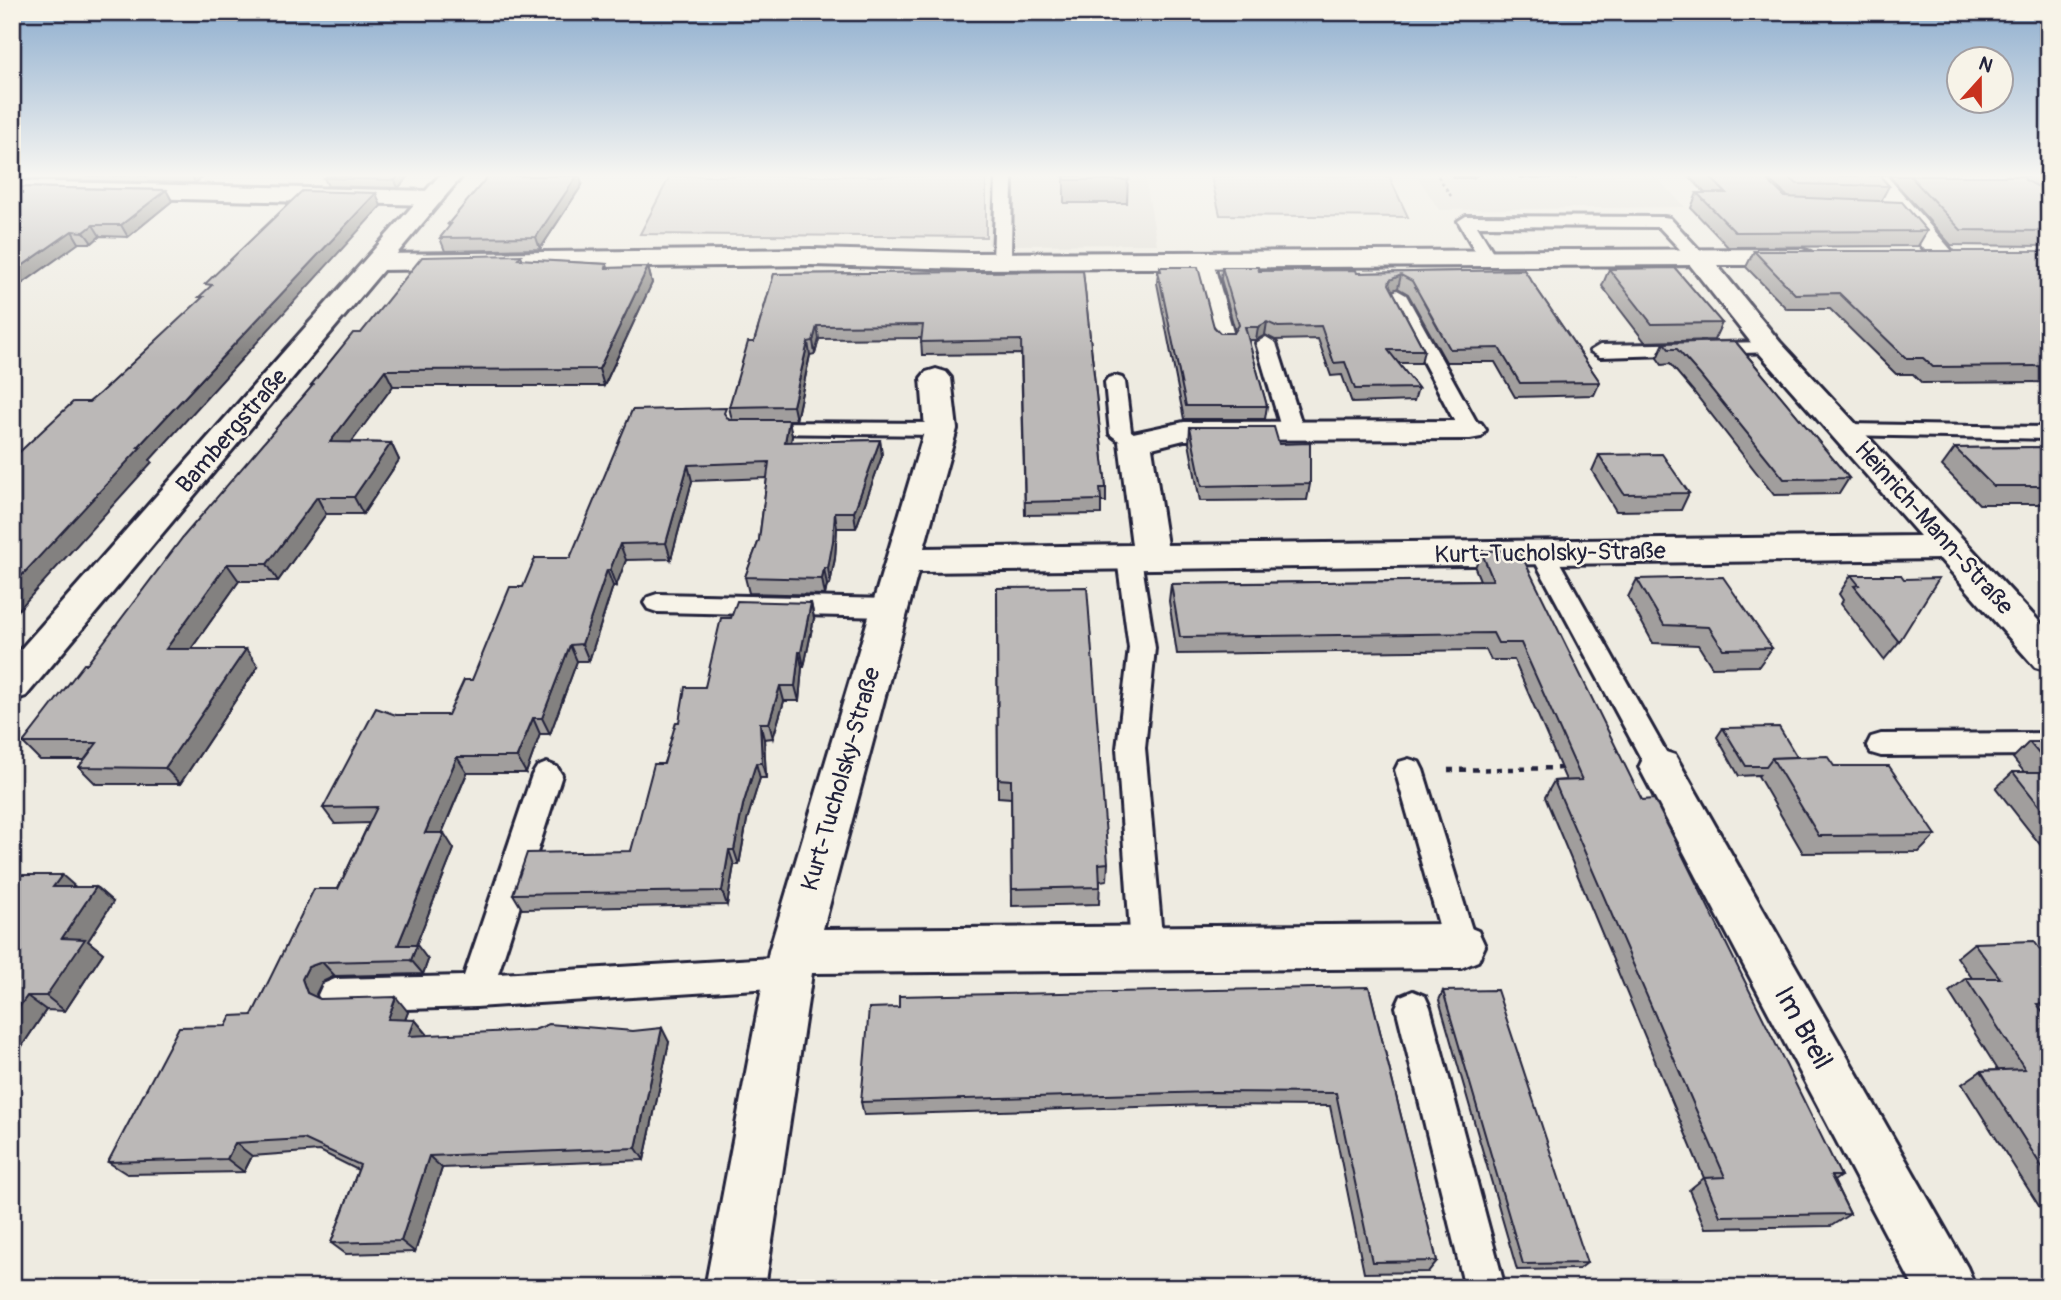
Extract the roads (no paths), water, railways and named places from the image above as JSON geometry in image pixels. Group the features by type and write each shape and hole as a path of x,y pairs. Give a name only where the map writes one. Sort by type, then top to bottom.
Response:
{"street":[{"name":"Bambergstraße","path":"12,686 399,237"},
{"path":"1927,237 1943,256"},
{"path":"1916,256 1969,256"},
{"path":"377,262 811,257 1002,260 1820,257"},
{"name":"Heinrich-Mann-Straße","path":"1697,257 1770,348 1847,430 2049,657"},
{"name":"Kurt-Tucholsky-Straße","path":"735,1288 791,962 842,771 941,429 936,378"},
{"path":"1140,558 1135,442 1184,430 1469,430"},
{"name":"Kurt-Tucholsky-Straße","path":"904,560 1949,547"},
{"name":"Im Breil","path":"1660,767 1946,1288"},
{"path":"791,962 1147,947 1461,946"}],"lane":[{"path":"1002,260 1003,237"},
{"path":"1475,237 1487,257"},
{"path":"1678,237 1697,257"},
{"path":"1203,258 1225,339"},
{"path":"1397,295 1469,430"},
{"path":"1266,343 1293,431"},
{"path":"1601,351 1770,348"},
{"path":"1115,382 1121,435 1135,442"},
{"path":"740,428 941,429"},
{"name":"Heinrich-Mann-Straße","path":"1847,430 2049,433"},
{"path":"1543,554 1660,767"},
{"path":"1140,558 1142,648 1131,748 1147,947"},
{"path":"657,603 890,608"},
{"path":"1881,745 2049,744"},
{"path":"1409,770 1461,946"},
{"path":"476,991 547,775"},
{"path":"335,995 476,991 791,962"},
{"path":"1413,1007 1485,1288"}]}
